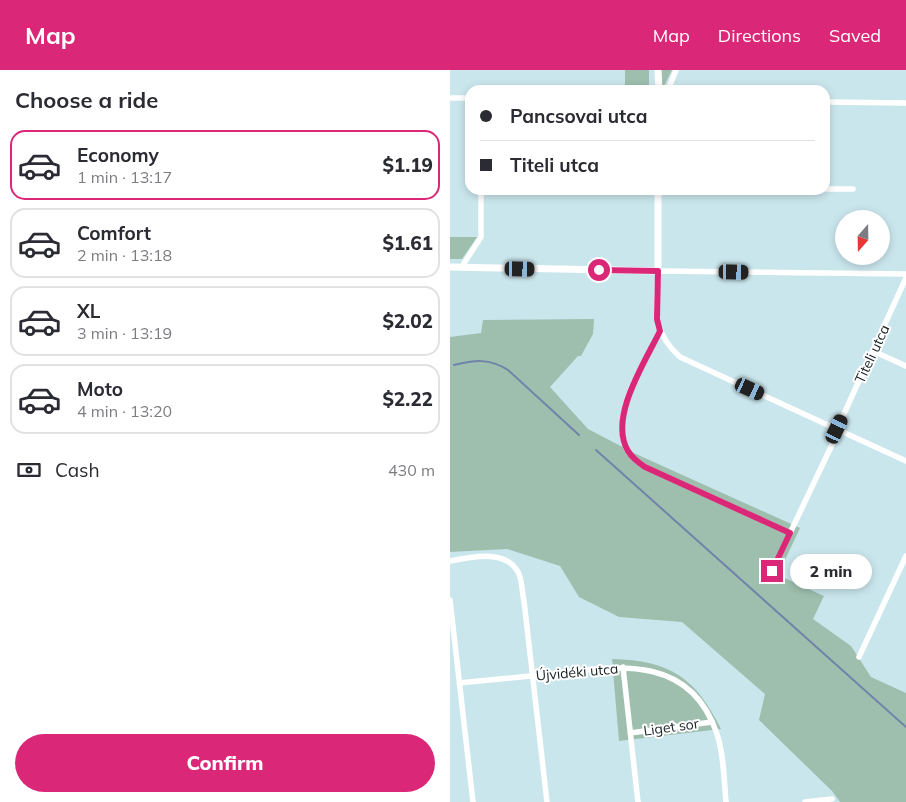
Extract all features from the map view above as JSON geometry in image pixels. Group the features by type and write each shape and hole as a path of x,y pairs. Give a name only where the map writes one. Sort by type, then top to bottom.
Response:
{"street":[{"path":"658,70 659,85"},
{"path":"670,85 676,70"},
{"path":"450,98 465,98"},
{"path":"830,102 906,103"},
{"path":"830,189 853,189"},
{"path":"461,268 481,237 481,195"},
{"path":"658,195 657,319 665,341 680,357 906,461"},
{"path":"450,267 906,274"},
{"name":"Titeli utca","path":"772,571 906,278"},
{"path":"660,331 626,401 623,426 626,449 632,457 645,467 790,533"},
{"path":"873,351 906,366"},
{"path":"450,561 478,556 491,556 503,560 518,572 524,601 547,802"},
{"path":"859,657 906,556"},
{"path":"450,600 473,802"},
{"name":"Újvidéki utca","path":"459,683 607,667 651,670 677,682 698,699 712,722 720,746 726,802"},
{"path":"623,668 638,802"},
{"name":"Liget sor","path":"630,733 712,722"},
{"path":"805,802 832,799"}],"green space":[{"path":"625,70 649,70 649,85 625,85"},
{"path":"661,70 672,70 664,85 662,85"},
{"path":"450,237 477,237 462,259 450,259"},
{"path":"594,319 593,334 581,356 578,356 550,387 588,429 636,454 800,528 778,575 824,596 813,619 851,646 871,677 906,693 906,802 840,802 832,791 759,720 765,694 682,622 619,617 579,597 560,566 507,549 450,552 450,337 481,333 483,320"},
{"path":"612,659 650,663 679,675 702,697 721,729 619,741"}],"waterway":[{"path":"454,365 482,361 501,366 508,370 579,435"},
{"path":"596,450 906,727"}],"route":[{"path":"599,270 658,271 657,319 660,331 626,401 623,414 626,449 632,457 645,467 790,533 772,571"}]}
